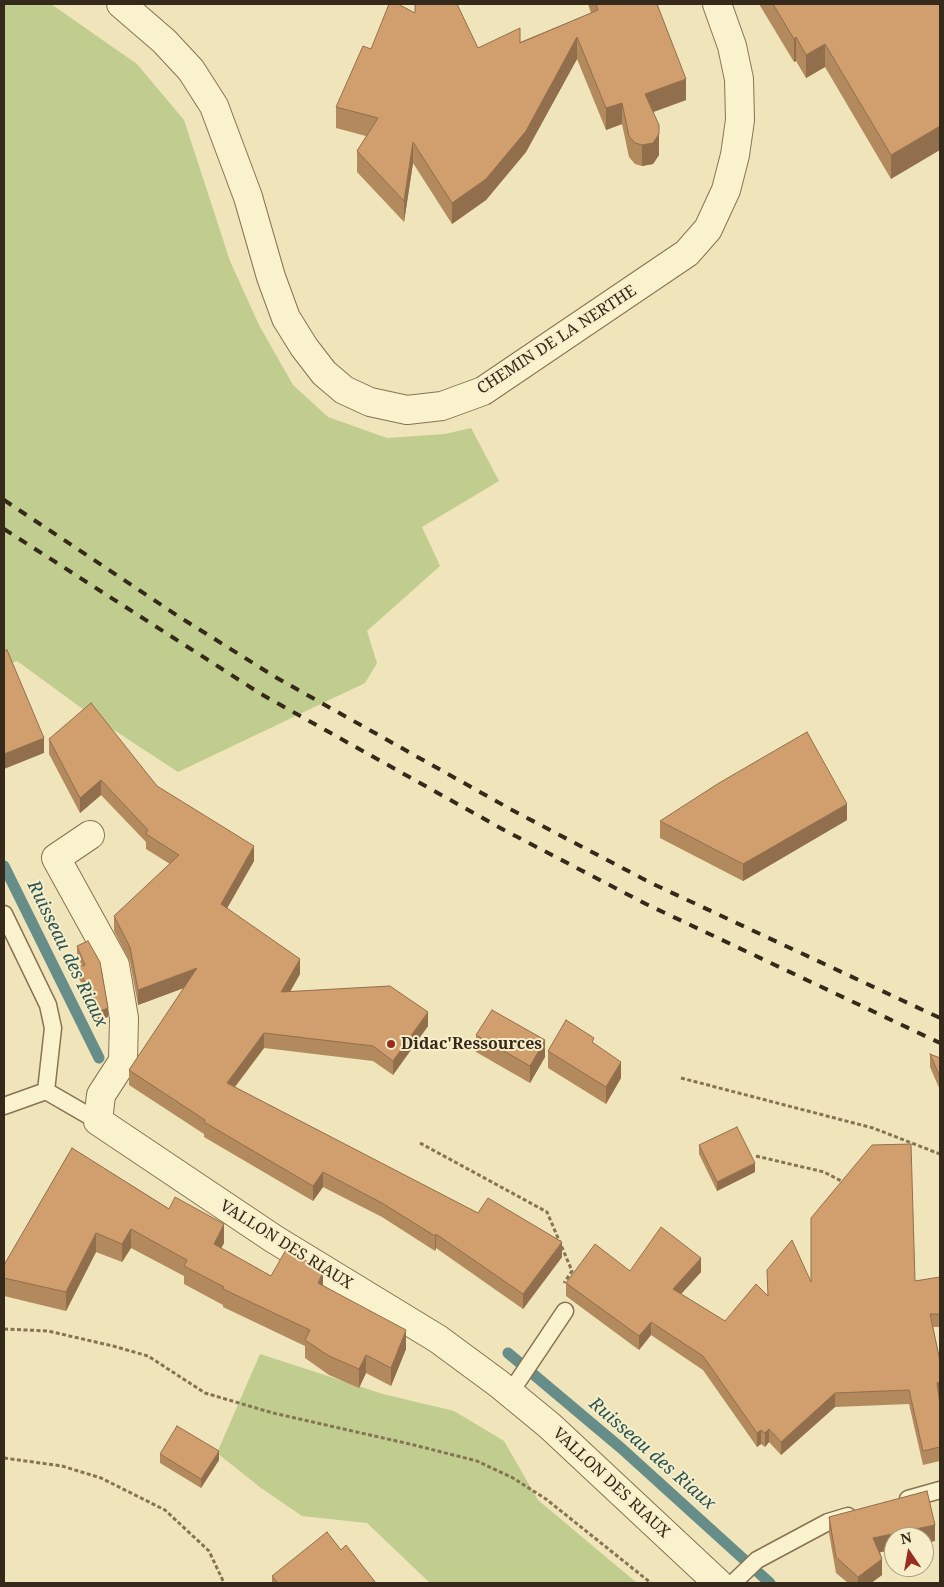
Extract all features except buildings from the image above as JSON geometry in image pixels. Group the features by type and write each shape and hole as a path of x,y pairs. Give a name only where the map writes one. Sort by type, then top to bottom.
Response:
{"street":[{"name":"CHEMIN DE LA NERTHE","path":"121,4 164,41 191,70 214,106 248,197 271,277 286,318 304,346 324,373 344,390 370,402 406,410 442,406 483,391 687,253 708,229 726,190 735,155 740,120 739,79 732,46 717,4"},
{"path":"90,835 56,858 115,965 124,1018 122,1061 101,1095 98,1121"},
{"name":"VALLON DES RIAUX","path":"98,1121 274,1240 514,1387 550,1426 718,1583"}],"lane":[{"path":"4,914 48,1005 53,1028 46,1091"},
{"path":"4,1106 46,1091 98,1121"},
{"path":"514,1387 565,1311"},
{"path":"893,1504 940,1490"},
{"path":"738,1578 757,1560 828,1522 865,1512"}],"path":[{"path":"680,1078 874,1128 940,1154"},
{"path":"903,1148 909,1142"},
{"path":"420,1143 547,1212 572,1271 562,1287"},
{"path":"756,1156 824,1172 847,1184"},
{"path":"4,1329 48,1331 113,1346 148,1356 205,1394 273,1414 414,1445 477,1462 513,1478 546,1499 651,1583"},
{"path":"4,1458 62,1466 101,1478 166,1510 209,1552 224,1583"}],"green space":[{"path":"4,4 51,4 137,64 184,120 230,261 259,325 293,385 328,417 387,438 445,434 471,428 499,481 422,527 440,566 367,631 377,663 365,683 178,772 91,715 17,661 4,666"},
{"path":"260,1354 383,1394 454,1411 504,1441 538,1500 637,1583 430,1583 367,1523 302,1516 261,1488 217,1453"}],"waterway":[{"name":"Ruisseau des Riaux","path":"4,866 99,1058"},
{"name":"Ruisseau des Riaux","path":"508,1353 621,1448 770,1583"}],"railway":[{"path":"4,500 181,618 277,678 512,810 651,883 940,1018"},
{"path":"4,529 261,694 504,830 646,904 940,1043"}],"place":[{"name":"Didac'Ressources","path":"391,1044"}]}
